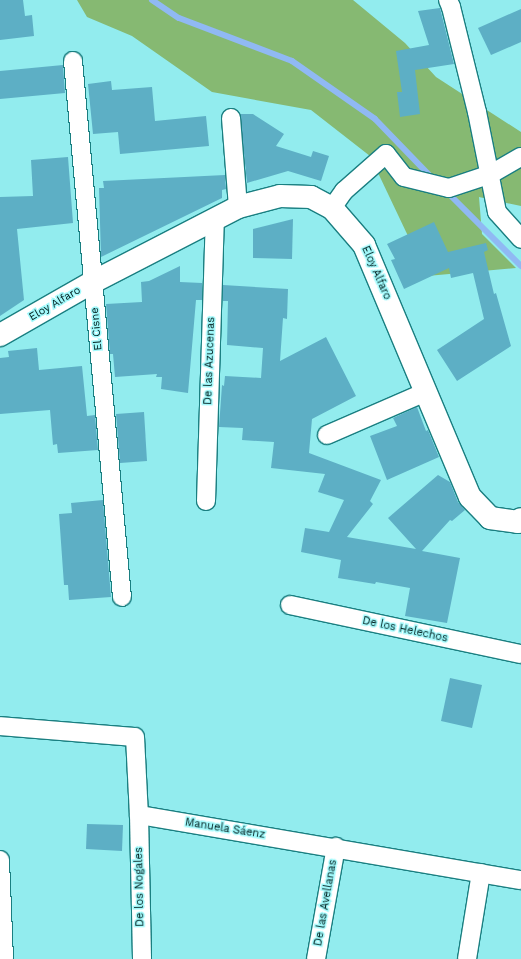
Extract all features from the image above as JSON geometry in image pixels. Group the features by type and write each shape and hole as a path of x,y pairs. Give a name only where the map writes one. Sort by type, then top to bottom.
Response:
{"street":[{"path":"448,0 476,104 491,174 497,212 521,239"},
{"name":"El Cisne","path":"73,61 122,597"},
{"path":"231,118 238,207"},
{"path":"332,208 344,191 386,154 404,177 449,188 491,174 521,157"},
{"name":"Eloy Alfaro","path":"0,335 93,282 214,221 238,207 280,196 311,197 332,208 364,245 470,497 490,518 518,522 521,519"},
{"name":"De las Azucenas","path":"206,501 214,221"},
{"path":"327,434 426,392"},
{"name":"De los Helechos","path":"290,605 521,654"},
{"path":"0,726 134,737 138,815"},
{"name":"Manuela Sáenz","path":"138,815 336,847 521,880"},
{"name":"De los Nogales","path":"138,815 142,959"},
{"name":"De las Avellanas","path":"316,959 336,847"},
{"path":"0,860 4,959"},
{"path":"467,959 481,873"}],"green space":[{"path":"77,0 353,0 405,43 436,77 521,132 521,206 479,197 482,234 516,268 427,276 370,156 311,110 212,92 132,36 87,17"}],"building":[{"path":"0,0 23,0 25,16 32,15 34,36 0,40"},
{"path":"440,8 454,64 415,70 420,114 400,117 397,92 402,92 396,51 429,45 418,11"},
{"path":"521,9 521,42 491,55 478,28"},
{"path":"63,65 65,93 0,99 0,71"},
{"path":"111,81 112,90 152,87 155,121 206,116 209,146 120,154 118,132 93,134 88,84"},
{"path":"240,114 253,114 284,134 276,146 311,157 313,151 329,156 321,181 288,171 247,183"},
{"path":"68,157 73,223 17,229 24,300 0,316 0,197 33,196 31,160"},
{"path":"225,175 226,189 222,190 222,198 101,257 99,188 104,188 103,181"},
{"path":"293,219 292,259 253,258 253,229"},
{"path":"434,222 448,252 486,243 488,250 484,252 494,294 496,293 511,346 457,381 437,350 484,319 473,273 451,278 449,268 404,289 391,260 395,259 387,244"},
{"path":"180,266 180,282 202,283 202,300 196,300 188,393 161,389 162,377 156,377 157,374 115,377 113,354 110,354 106,304 142,302 141,282 149,281"},
{"path":"223,285 288,289 287,319 283,318 280,361 326,337 356,396 312,419 309,453 381,480 370,501 373,504 347,537 416,549 388,518 438,475 450,482 458,502 465,510 452,521 450,520 422,551 460,558 447,623 405,616 410,588 376,582 375,584 338,578 341,560 301,552 305,528 329,532 344,500 318,492 325,474 271,468 274,442 242,440 243,428 219,427 222,385 224,386 225,376 261,378 263,348 227,345 228,301 223,301"},
{"path":"37,348 39,370 82,366 87,416 95,415 98,450 58,453 57,444 53,445 50,410 0,414 0,358 9,357 8,351"},
{"path":"417,407 426,431 428,430 439,457 387,480 370,436 397,426 393,418"},
{"path":"144,412 147,461 120,463 116,414"},
{"path":"103,500 111,597 69,600 68,585 64,585 59,514 72,513 71,503"},
{"path":"450,678 482,685 472,728 441,721"},
{"path":"87,824 123,825 122,851 86,849"}],"waterway":[{"path":"152,0 179,18 292,61 375,119 433,179"},
{"path":"446,191 521,266"}]}
